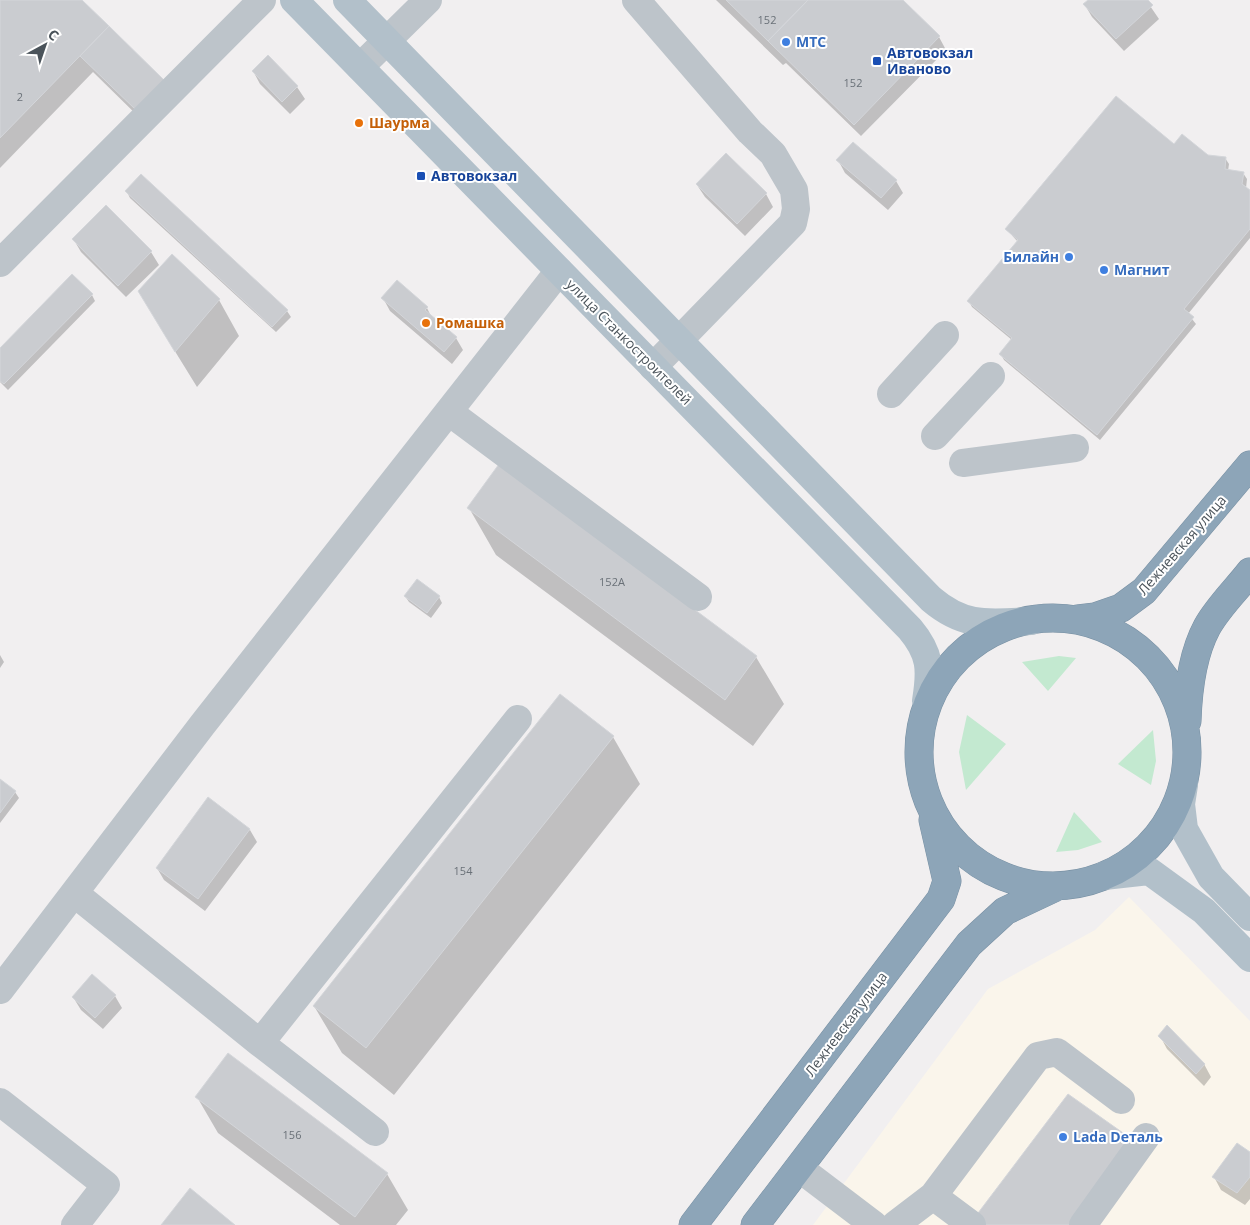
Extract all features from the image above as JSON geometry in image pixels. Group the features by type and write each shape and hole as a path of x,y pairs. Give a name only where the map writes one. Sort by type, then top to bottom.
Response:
{"highway":[{"name":"Лежневская улица","path":"1076,619 1094,618 1121,608 1144,591 1250,465"},
{"path":"755,1225 969,944 1005,911 1056,887 1104,876 1132,860 1158,836 1178,803 1184,785 1191,675 1202,637 1215,614 1250,572"},
{"path":"926,701 948,668 977,642 1012,625 1061,618 1076,619 1092,623 1122,637 1148,658 1169,684 1187,730"},
{"name":"Лежневская улица","path":"693,1225 940,899 947,881 923,781 920,754 921,727 926,701"},
{"path":"929,807 943,829 961,848 982,864 1005,876 1030,884 1056,887"}],"main road":[{"name":"улица Станкостроителей","path":"294,0 919,640 925,651 930,668 926,701"},
{"path":"347,0 944,609 964,620 977,623 1031,621"},
{"path":"1184,785 1181,804 1184,829 1211,876 1250,917"},
{"path":"1104,876 1149,871 1204,910 1250,958"}],"street":[{"path":"0,263 262,0"},
{"path":"360,67 428,0"},
{"path":"636,0 750,132 773,154 791,182 796,200 792,223 653,367"},
{"path":"0,990 203,724 559,271"},
{"path":"891,394 945,335"},
{"path":"935,436 991,376"},
{"path":"450,412 698,597"},
{"path":"963,464 1075,448"},
{"path":"260,1043 518,719"},
{"path":"74,893 260,1043 375,1132"},
{"path":"895,1225 933,1196 1038,1056 1057,1052 1122,1100"},
{"path":"0,1102 106,1185 75,1225"},
{"path":"1083,1225 1146,1137"},
{"path":"798,1168 874,1225"},
{"path":"933,1196 972,1225"}],"shaded area":[{"path":"1129,897 1250,1021 1250,1225 813,1225 988,989 1095,930"}],"green space":[{"path":"1059,656 1076,658 1048,691 1022,662"},
{"path":"967,715 1006,744 966,790 959,752"},
{"path":"1153,730 1156,761 1151,785 1118,764"},
{"path":"1074,812 1102,842 1078,850 1056,852"}],"building":[{"path":"0,0 82,0 109,26 0,138"},
{"path":"726,0 808,0 768,41"},
{"path":"808,0 903,0 940,36 854,125 768,41"},
{"path":"1088,0 1148,0 1153,5 1116,39 1083,4"},
{"path":"109,26 166,82 137,111 80,56"},
{"path":"268,55 298,86 282,102 252,71"},
{"name":"Магнит","path":"1116,96 1174,144 1182,134 1208,155 1226,157 1225,169 1244,172 1242,184 1250,190 1250,229 1184,309 1194,317 1097,435 999,354 1012,338 967,301 1018,240 1005,229"},
{"path":"853,142 897,180 881,198 836,160"},
{"path":"726,153 767,193 737,224 696,184"},
{"path":"141,174 288,310 272,327 125,191"},
{"path":"106,205 152,251 118,286 72,239"},
{"path":"172,254 220,299 175,352 138,291"},
{"path":"72,274 93,294 4,384 0,381 0,348"},
{"name":"Ромашка","path":"397,280 428,307 425,310 457,337 444,352 381,298"},
{"path":"499,464 757,656 725,700 467,508"},
{"path":"417,579 440,596 427,613 404,596"},
{"path":"560,694 614,736 366,1048 313,1006"},
{"path":"0,779 16,791 0,813"},
{"path":"208,797 250,829 198,899 156,868"},
{"path":"92,974 116,995 95,1018 72,997"},
{"path":"1167,1025 1205,1064 1196,1074 1158,1036"},
{"path":"228,1053 388,1173 355,1217 195,1097"},
{"path":"1068,1094 1133,1140 1070,1225 986,1225 975,1217"},
{"path":"1237,1143 1250,1152 1250,1177 1237,1193 1212,1177"},
{"path":"190,1188 235,1225 161,1225"}],"place":[{"name":"МТС","path":"786,42"},
{"name":"Автовокзал Иваново","path":"877,61"},
{"name":"Шаурма","path":"359,123"},
{"name":"Автовокзал","path":"421,176"},
{"name":"Билайн","path":"1069,257"},
{"name":"Магнит","path":"1104,270"},
{"name":"Ромашка","path":"426,323"},
{"name":"Lada Dеталь","path":"1063,1137"}]}
